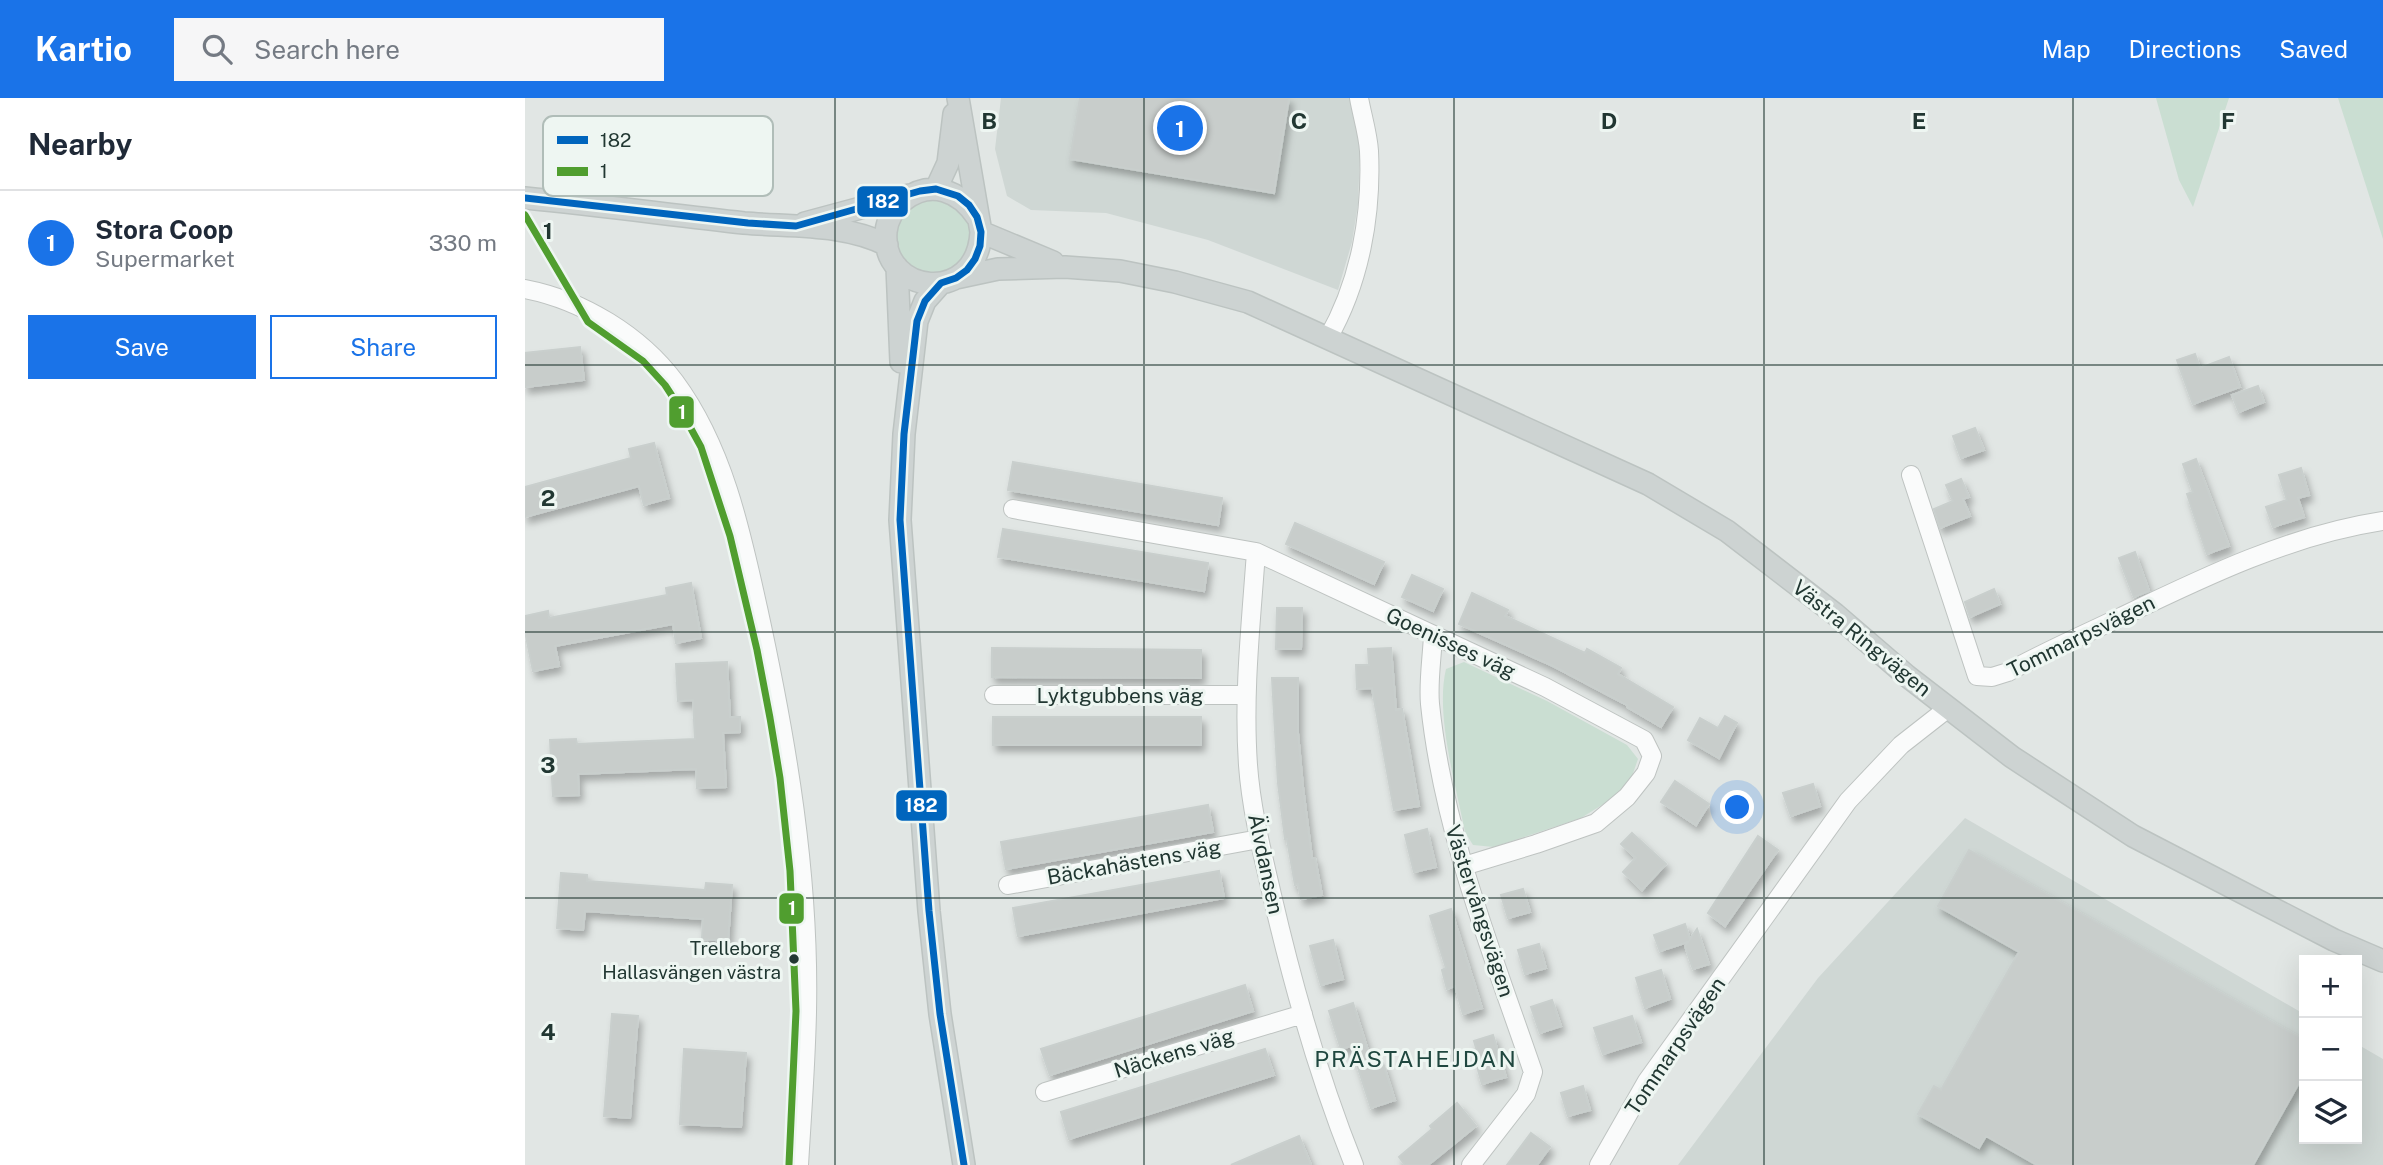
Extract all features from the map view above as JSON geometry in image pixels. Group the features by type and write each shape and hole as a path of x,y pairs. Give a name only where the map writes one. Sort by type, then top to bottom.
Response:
{"main road":[{"path":"936,189 948,163 957,98"},
{"path":"957,98 971,165 980,246 967,270 925,301 917,321 904,434 900,520 929,911 940,1014 964,1165"},
{"path":"796,226 936,189 958,196 969,205 979,225"},
{"path":"911,194 899,203 891,215 886,229 887,246 897,267 909,278 925,283 949,281"},
{"path":"525,198 860,234 887,246"},
{"name":"Västra Ringvägen","path":"979,225 1065,267"},
{"path":"897,267 904,434"},
{"name":"Västra Ringvägen","path":"949,281 998,270 1065,267 1120,271 1175,282 1248,302 1648,484 1727,531 1835,614 1947,709 2012,757 2133,836 2334,940 2383,961"}],"street":[{"path":"1328,338 1341,316 1352,285 1369,206 1369,149 1359,98"},
{"path":"525,289 550,294 596,316 650,353 673,379 711,443 730,500 781,716 795,817 806,959 807,1011 799,1165"},
{"name":"Tommarpsvägen","path":"1911,475 1977,676 1992,677 2008,672 2179,589 2290,543 2383,521"},
{"name":"Goenisses väg","path":"1013,509 1256,552 1545,687 1644,740 1652,756 1646,773 1627,797 1596,822 1464,866"},
{"name":"Älvdansen","path":"1256,552 1246,695 1248,766 1259,839 1303,1014 1350,1164"},
{"name":"Västervångsvägen","path":"1433,635 1430,701 1442,788 1464,866 1533,1072 1526,1094 1471,1165"},
{"name":"Lyktgubbens väg","path":"994,695 1246,695"},
{"name":"Tommarpsvägen","path":"1599,1165 1647,1081 1848,801 1901,745 1947,709"},
{"name":"Bäckahästens väg","path":"1008,885 1259,839"},
{"name":"Näckens väg","path":"1045,1092 1303,1014"}],"shaded area":[{"path":"1001,98 1351,98 1360,152 1358,204 1352,242 1338,290 1208,240 1106,213 1031,210 1007,196 995,149"},
{"path":"1965,818 2299,1011 2299,1144 2362,1144 2362,1047 2383,1059 2383,1165 1678,1165 1818,978"}],"green space":[{"path":"2156,98 2229,98 2193,207 2179,180"},
{"path":"2338,98 2383,98 2383,239"},
{"path":"933,198 948,201 960,209 968,221 971,236 968,251 960,263 948,271 933,274 918,271 906,263 898,251 895,236 898,221 906,209 918,201"},
{"path":"1464,662 1547,701 1627,745 1638,759 1631,779 1610,800 1581,818 1494,847 1473,845 1465,832 1448,750 1443,707 1446,669"}],"building":[{"path":"1080,98 1289,98 1274,193 1070,159"},
{"path":"580,347 584,380 525,387 525,353"},
{"path":"2195,354 2200,368 2229,357 2240,387 2193,404 2177,360"},
{"path":"2258,386 2264,402 2239,412 2232,395"},
{"path":"1975,428 1984,450 1961,458 1953,436"},
{"path":"654,443 669,498 644,505 639,486 525,517 525,487 631,458 629,449"},
{"path":"2196,459 2229,546 2207,554 2187,494 2193,492 2183,464"},
{"path":"1013,462 1222,498 1218,525 1008,490"},
{"path":"2301,468 2309,495 2298,498 2304,517 2273,527 2266,507 2287,500 2279,475"},
{"path":"1961,479 1969,497 1963,499 1970,516 1940,528 1934,509 1953,501 1946,485"},
{"path":"1295,523 1384,562 1374,584 1286,544"},
{"path":"1003,529 1208,563 1204,591 998,557"},
{"path":"2135,552 2149,591 2134,597 2119,558"},
{"path":"1412,575 1443,589 1433,611 1402,597"},
{"path":"691,583 701,638 676,643 673,624 555,646 559,666 533,671 525,631 525,616 548,611 549,618 667,595 666,588"},
{"path":"1994,589 2000,604 1970,617 1965,602"},
{"path":"1472,593 1508,610 1505,616 1585,653 1587,649 1621,668 1618,674 1673,707 1661,727 1627,705 1553,666 1459,624"},
{"path":"1277,608 1302,608 1301,649 1276,649"},
{"path":"992,648 1201,650 1201,678 992,677"},
{"path":"1391,648 1396,710 1402,709 1419,806 1394,810 1372,688 1357,689 1356,665 1369,665 1368,649"},
{"path":"727,662 730,717 740,717 740,732 723,733 726,787 697,788 696,769 578,774 579,795 553,796 550,740 576,739 577,744 695,739 693,700 678,701 676,664"},
{"path":"1272,678 1298,678 1298,733 1303,787 1312,858 1315,858 1322,895 1301,899 1298,884 1295,885 1285,839 1278,783"},
{"path":"1725,716 1737,723 1719,758 1688,740 1700,718 1718,728"},
{"path":"993,717 1201,717 1201,745 993,745"},
{"path":"1675,781 1709,804 1696,825 1661,802"},
{"path":"1813,784 1820,806 1791,816 1783,793"},
{"path":"1208,805 1213,832 1006,869 1001,842"},
{"path":"1427,829 1436,867 1414,872 1405,835"},
{"path":"1632,833 1666,864 1642,890 1623,872 1636,858 1621,844"},
{"path":"1758,836 1778,850 1725,926 1708,913"},
{"path":"1969,850 2299,1037 2299,1083 2253,1165 2037,1165 1986,1136 1979,1148 1918,1114 1934,1086 1941,1090 2019,952 1938,906"},
{"path":"1219,871 1224,898 1018,936 1013,908"},
{"path":"561,873 587,875 587,881 705,890 706,883 732,885 728,941 702,939 703,919 585,911 583,930 557,928"},
{"path":"1523,889 1530,912 1508,918 1501,895"},
{"path":"1451,909 1482,1008 1463,1014 1455,986 1447,989 1442,970 1446,968 1430,916"},
{"path":"1685,924 1690,939 1697,929 1709,964 1693,969 1685,946 1688,942 1660,951 1654,935"},
{"path":"1333,940 1343,979 1321,985 1310,946"},
{"path":"1539,944 1546,968 1525,974 1518,950"},
{"path":"1661,970 1670,999 1645,1008 1636,978"},
{"path":"1245,985 1253,1011 1050,1075 1041,1049"},
{"path":"1552,1000 1561,1026 1540,1033 1531,1007"},
{"path":"1353,1003 1373,1066 1383,1063 1395,1100 1371,1108 1351,1046 1341,1049 1329,1011"},
{"path":"612,1014 638,1016 630,1118 604,1116"},
{"path":"1632,1016 1641,1042 1603,1054 1594,1028"},
{"path":"1493,1035 1506,1077 1482,1084 1477,1066 1481,1065 1474,1041"},
{"path":"684,1049 746,1053 741,1127 680,1124"},
{"path":"1265,1049 1274,1075 1069,1139 1061,1112"},
{"path":"1583,1086 1590,1110 1568,1116 1561,1093"},
{"path":"1457,1103 1476,1126 1428,1165 1405,1165 1399,1157"},
{"path":"1531,1133 1550,1147 1537,1165 1507,1165"},
{"path":"1299,1136 1311,1165 1231,1165 1266,1150"}],"transit line":[{"name":"182","path":"525,198 796,226 920,191 936,189 958,196 969,205 977,217 981,232 975,259 967,270 956,278 941,283 925,301 917,321 904,434 900,520 929,911 940,1014 964,1165"},
{"name":"1","path":"525,215 588,322 643,361 665,385 678,405 701,447 730,536 770,718 780,778 790,871 796,1011 789,1164"}],"place":[{"name":"Stora Coop","path":"1180,128"},
{"name":"Trelleborg Hallasvängen västra","path":"794,959"}],"district":[{"name":"PRÄSTAHEJDAN","path":"1416,1058"}]}
